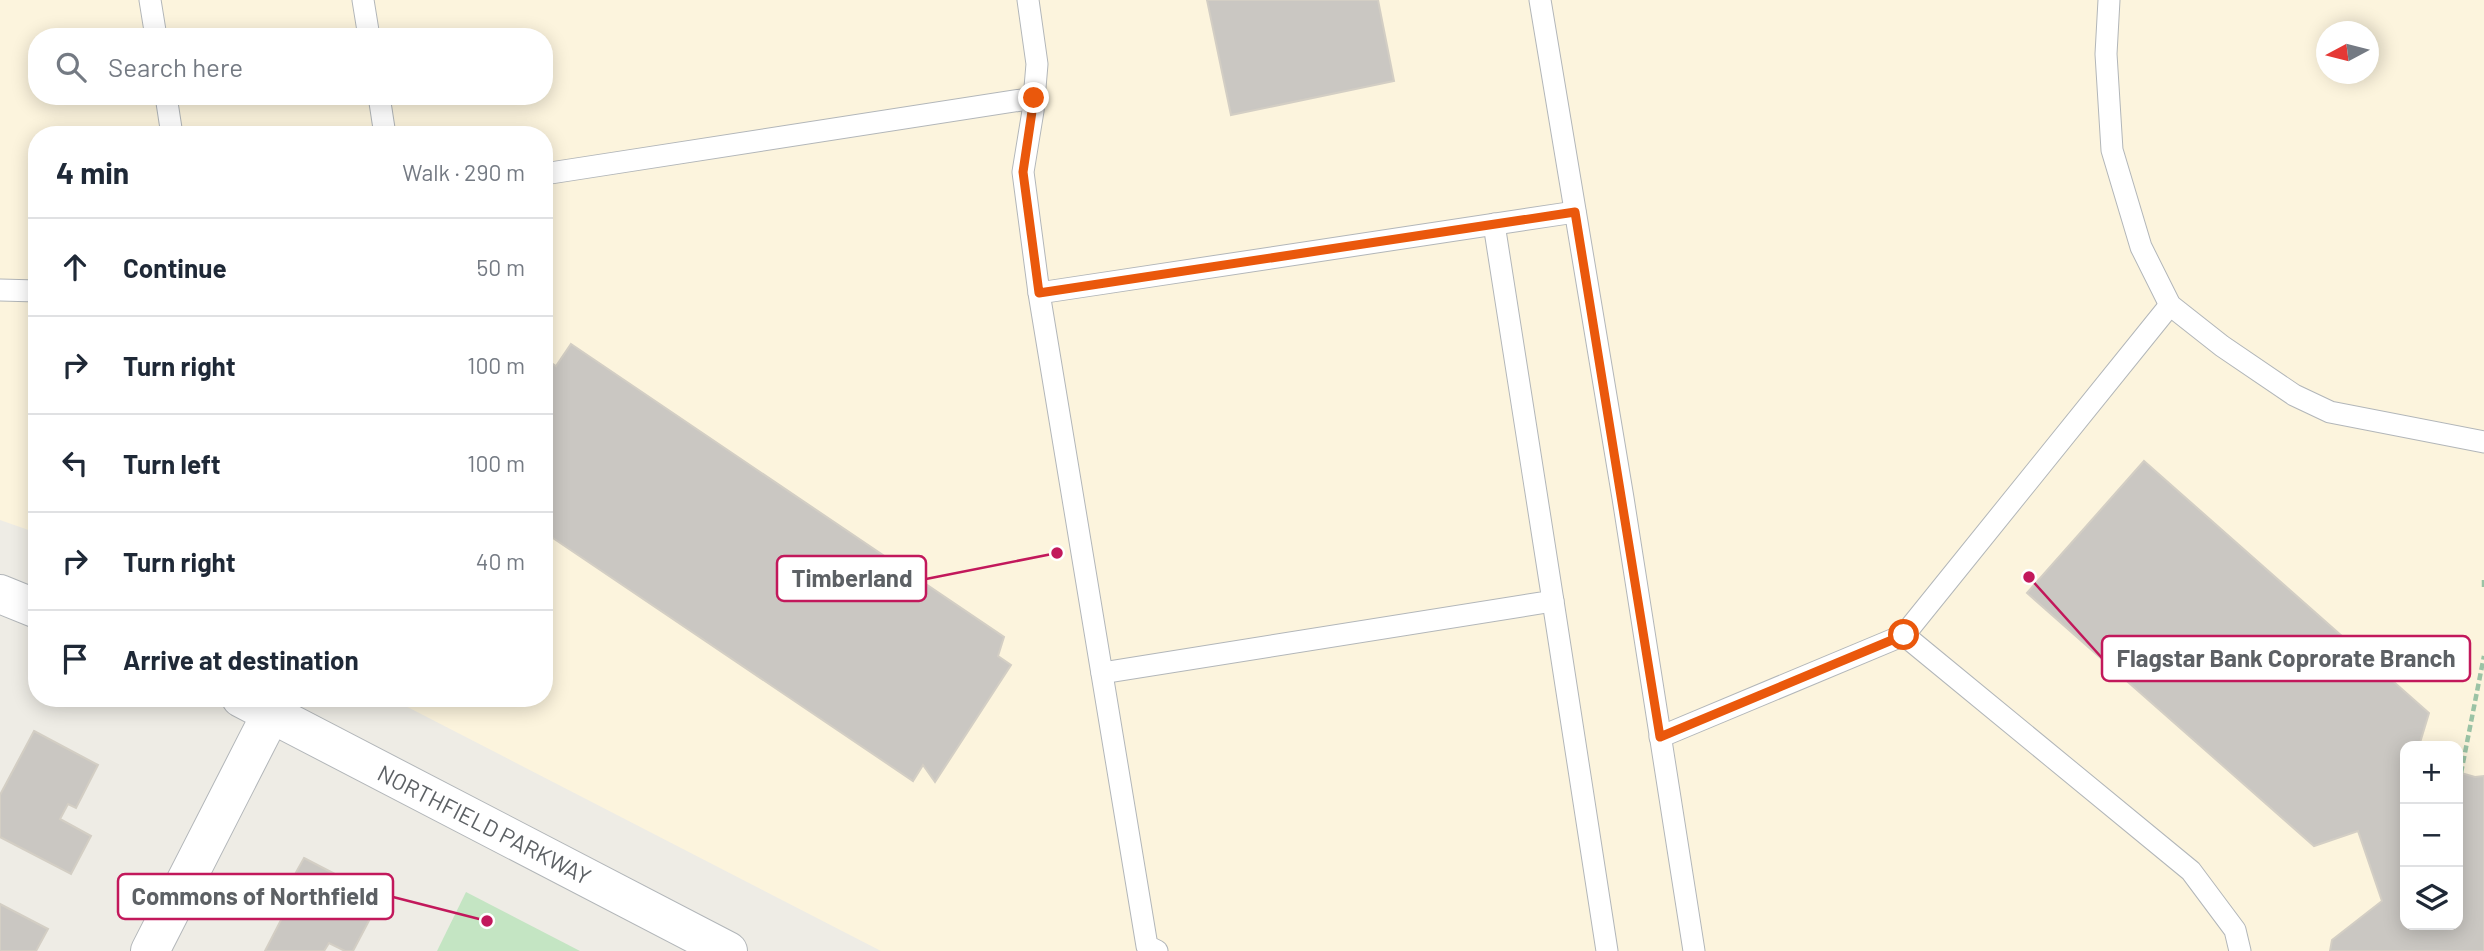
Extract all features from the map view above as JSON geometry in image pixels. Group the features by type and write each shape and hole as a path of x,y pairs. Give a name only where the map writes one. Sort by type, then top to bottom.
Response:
{"street":[{"path":"0,594 28,605"},
{"path":"150,951 256,707"},
{"name":"NORTHFIELD PARKWAY","path":"258,707 728,951"}],"lane":[{"path":"150,0 155,28"},
{"path":"363,0 368,28"},
{"path":"1028,0 1037,64 1023,172 1039,293 1147,946 1157,951"},
{"path":"1540,0 1694,951"},
{"path":"2109,0 2106,54 2112,150 2141,247 2170,305 2222,346 2294,396 2330,412 2484,442"},
{"path":"553,173 1034,98"},
{"path":"168,105 171,126"},
{"path":"381,105 384,126"},
{"path":"1039,293 1575,212"},
{"path":"1494,224 1607,951"},
{"path":"0,290 28,291"},
{"path":"1660,737 1904,635 2170,305"},
{"path":"1102,673 1553,601"},
{"path":"1904,635 2191,871 2235,930 2239,951"}],"path":[{"path":"2484,580 2484,588"},
{"path":"2463,763 2484,656"}],"shaded area":[{"path":"0,0 2484,0 2484,951 881,951 407,707 553,707 553,126 28,126 28,530 0,520"}],"green space":[{"path":"466,892 580,951 437,951"}],"building":[{"path":"1207,0 1378,0 1394,81 1231,115"},
{"path":"571,344 1004,637 998,656 1011,665 935,782 923,765 913,781 553,538 553,364 556,366"},
{"path":"2144,461 2429,713 2421,741 2400,741 2400,930 2463,930 2463,773 2484,776 2484,951 2330,951 2332,940 2382,901 2358,831 2314,846 2027,593"},
{"path":"34,731 98,765 76,808 68,804 60,819 91,836 71,874 0,837 0,795"},
{"path":"304,858 358,886 349,903 372,915 353,951 345,951 329,943 324,951 265,951 297,889 289,885"},
{"path":"0,904 48,929 36,951 0,951"}],"place":[{"name":"Timberland","path":"1057,553"},
{"name":"Flagstar Bank Coprorate Branch","path":"2029,577"},
{"name":"Commons of Northfield","path":"487,921"}],"route":[{"path":"1034,98 1023,172 1039,293 1575,212 1660,737 1904,635"}]}
